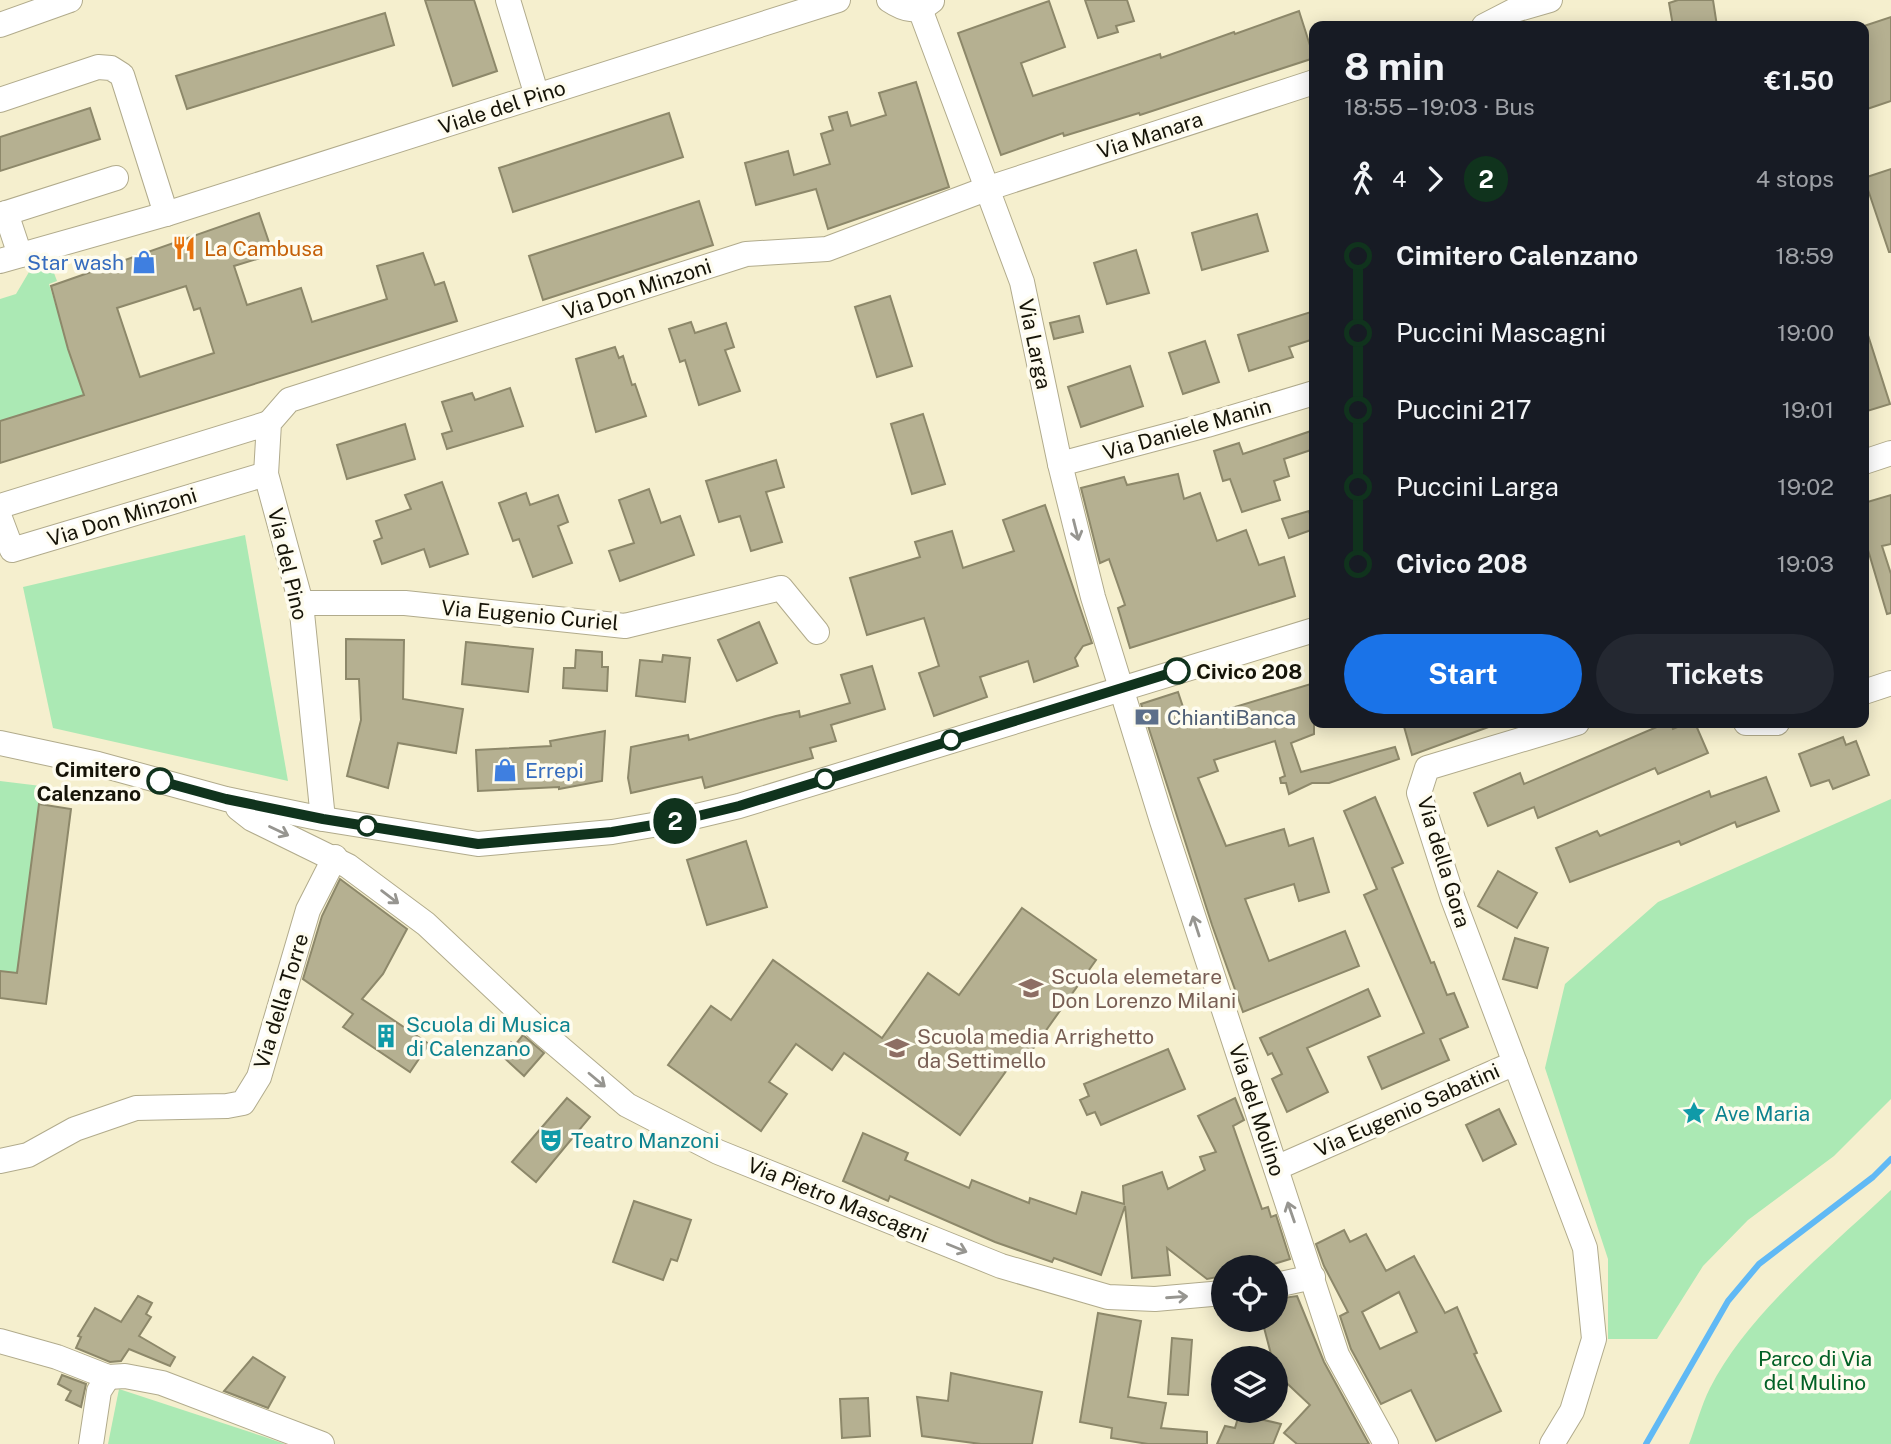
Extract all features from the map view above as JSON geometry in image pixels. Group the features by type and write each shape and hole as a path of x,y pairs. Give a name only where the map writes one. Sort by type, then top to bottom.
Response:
{"street":[{"path":"508,0 537,96"},
{"name":"Viale del Pino","path":"116,178 3,214 10,258 166,214 838,0"},
{"name":"Via Larga","path":"889,0 900,8 926,4 986,189 1022,282 1060,464 1093,597 1122,687"},
{"path":"1497,17 1550,0"},
{"path":"0,25 67,1"},
{"path":"0,100 98,67 111,68 122,75 166,214"},
{"name":"Via Manara","path":"986,189 1309,84"},
{"name":"Via Don Minzoni","path":"270,423 289,400 746,254 827,249 986,189"},
{"name":"Via Daniele Manin","path":"1060,464 1208,425 1309,395"},
{"path":"0,506 270,423"},
{"name":"Via del Pino","path":"270,423 266,474 301,603 323,819"},
{"path":"1869,460 1891,453"},
{"name":"Via Don Minzoni","path":"0,518 12,550 266,474"},
{"name":"Via Eugenio Curiel","path":"301,603 405,603 625,626 782,588 817,632"},
{"path":"0,743 98,764 226,799 323,819 478,844 612,832 677,821 739,806 1309,631"},
{"path":"1869,690 1891,683"},
{"name":"Via del Molino","path":"1122,687 1166,835 1337,1355 1386,1444"},
{"name":"Via della Gora","path":"1515,1063 1453,899 1419,793 1427,768 1560,728"},
{"name":"Via Pietro Mascagni","path":"226,799 253,819 335,857 426,924 539,1030 627,1105 718,1152 1001,1266 1108,1297 1155,1299 1211,1294"},
{"name":"Via della Torre","path":"0,1161 28,1155 75,1129 136,1108 227,1106 243,1102 259,1077 308,910 335,857"},
{"name":"Via Eugenio Sabatini","path":"1276,1168 1515,1063 1585,1248 1594,1339 1572,1410 1552,1444"},
{"path":"1288,1282 1313,1277"},
{"path":"0,1340 57,1357 108,1377 125,1376 162,1383 322,1444"},
{"path":"92,1444 99,1391 108,1377"}],"green space":[{"path":"51,265 57,281 49,284 84,395 0,421 0,299 16,294 29,272"},
{"path":"245,535 288,781 53,728 23,587"},
{"path":"0,781 41,786 40,804 71,809 46,1004 0,998"},
{"path":"1891,799 1891,1099 1834,1156 1748,1220 1703,1266 1657,1339 1608,1339 1608,1259 1545,1068 1565,984 1658,902"},
{"name":"Parco di Via del Mulino","path":"1891,1190 1891,1444 1689,1444 1710,1388 1726,1360 1746,1334 1817,1258"},
{"path":"119,1389 265,1437 285,1444 108,1444"}],"building":[{"path":"425,0 474,0 497,71 453,86"},
{"path":"1085,0 1127,0 1134,21 1116,26 1118,32 1098,38"},
{"path":"1678,0 1713,0 1716,21 1672,21 1669,3"},
{"path":"1049,1 1065,47 1021,63 1033,96 1160,54 1161,58 1299,11 1309,42 1309,60 1140,115 1139,113 1064,136 1063,133 1001,155 958,33"},
{"path":"385,13 394,45 187,109 176,76"},
{"path":"1891,17 1891,101 1869,108 1869,24"},
{"path":"916,82 949,187 828,229 816,189 756,205 745,163 788,151 794,175 830,164 821,134 833,130 829,117 847,112 851,126 886,115 879,93"},
{"path":"90,108 100,139 0,171 0,137"},
{"path":"669,113 683,157 513,212 499,168"},
{"path":"1891,169 1891,252 1869,193 1869,176"},
{"path":"699,201 713,245 543,300 529,256"},
{"path":"259,213 273,254 234,266 247,305 301,288 312,322 387,299 377,266 423,253 435,285 444,282 457,321 0,463 0,421 84,395 51,286","holes":["186,286 194,310 200,308 214,353 140,377 117,308"]},
{"path":"1257,214 1268,251 1202,270 1192,233"},
{"path":"1136,250 1149,293 1107,304 1094,263"},
{"path":"890,296 912,366 877,377 855,307"},
{"path":"1309,313 1309,341 1289,347 1293,357 1249,371 1238,335"},
{"path":"1079,316 1083,332 1054,339 1050,323"},
{"path":"691,322 695,333 726,323 734,347 725,350 740,391 699,405 685,360 680,362 669,329"},
{"path":"1869,338 1890,404 1869,410"},
{"path":"1205,341 1219,382 1183,394 1169,353"},
{"path":"615,347 619,358 623,356 646,416 596,432 576,359"},
{"path":"1130,366 1143,406 1081,427 1068,387"},
{"path":"510,388 523,426 447,449 442,434 452,431 442,402 472,393 475,400"},
{"path":"923,414 945,484 912,494 891,424"},
{"path":"405,424 415,459 347,479 337,445"},
{"path":"1309,432 1309,451 1284,459 1289,476 1274,481 1280,500 1242,512 1230,479 1223,481 1214,451 1239,443 1243,454"},
{"path":"776,460 784,487 766,492 782,542 751,551 740,516 719,522 706,481"},
{"path":"1178,474 1184,499 1200,493 1217,541 1246,530 1259,565 1284,557 1295,596 1130,648 1118,608 1125,605 1109,559 1100,563 1081,488 1124,477 1127,485"},
{"path":"442,482 468,554 430,567 424,549 382,564 374,541 382,538 376,521 411,509 405,495"},
{"path":"649,489 661,523 680,516 694,555 620,581 609,551 634,543 619,500"},
{"path":"526,493 530,505 558,495 568,522 558,526 572,563 533,577 519,539 513,541 499,503"},
{"path":"1891,495 1891,544 1882,546 1891,574 1891,613 1887,614 1869,553 1869,502"},
{"path":"1045,505 1092,643 1083,646 1075,658 1078,666 1034,682 1028,661 980,677 987,697 934,716 919,673 939,666 924,618 867,635 850,578 920,557 915,542 952,531 963,568 1014,551 1003,520"},
{"path":"1309,511 1309,531 1289,538 1282,519"},
{"path":"759,622 777,663 737,681 718,640"},
{"path":"346,639 404,640 403,699 463,709 456,753 398,743 388,788 347,776 361,720 359,679 346,679"},
{"path":"466,642 533,649 528,692 462,684"},
{"path":"576,650 602,652 602,667 608,667 607,691 563,688 564,668 575,668"},
{"path":"663,655 690,658 685,702 636,696 640,660 662,662"},
{"path":"872,666 885,709 831,725 836,741 810,748 813,758 705,788 702,777 631,793 628,778 631,747 688,735 689,740 776,716 799,711 800,717 850,703 841,675"},
{"path":"1309,685 1309,728 1314,728 1314,734 1291,743 1301,772 1395,747 1399,759 1329,783 1312,783 1289,794 1286,783 1281,783 1280,778 1285,776 1275,741 1214,760 1218,771 1198,778 1226,846 1284,829 1289,846 1313,838 1329,892 1299,901 1294,884 1245,899 1269,961 1345,931 1359,966 1243,1012 1141,704 1178,692 1190,728 1224,717 1222,711"},
{"path":"1404,728 1486,728 1412,755"},
{"path":"1654,728 1697,728 1708,753 1658,774 1655,768 1538,818 1534,807 1488,826 1474,793 1520,773 1524,784"},
{"path":"605,731 602,781 559,789 478,791 476,750 551,746 550,741"},
{"path":"1843,737 1846,745 1856,741 1869,775 1833,789 1829,780 1811,786 1799,754"},
{"path":"1766,777 1779,811 1737,827 1735,822 1681,845 1679,841 1570,882 1556,848 1597,831 1600,836 1709,791 1711,797"},
{"path":"1375,797 1403,863 1392,868 1431,963 1434,962 1447,995 1454,993 1468,1027 1440,1039 1449,1060 1382,1089 1368,1057 1424,1033 1364,895 1377,889 1344,811"},
{"path":"39,804 71,809 46,1004 0,998 0,971 17,973"},
{"path":"746,841 767,907 707,925 687,860"},
{"path":"1498,871 1537,893 1517,928 1478,906"},
{"path":"340,879 407,929 383,974 362,999 429,1044 410,1072 343,1027 353,1014 303,979 322,916"},
{"name":"Scuola media Arrighetto da Settimello","path":"1022,908 1096,960 1025,1060 1017,1056 960,1135 844,1053 832,1070 796,1044 769,1082 787,1094 761,1131 668,1065 711,1006 731,1020 773,960 882,1038 928,973 959,995"},
{"path":"1515,938 1548,948 1537,988 1503,979"},
{"path":"1368,989 1380,1016 1307,1048 1328,1092 1287,1112 1272,1079 1282,1074 1272,1053 1268,1055 1260,1038"},
{"path":"523,1035 544,1053 524,1076 500,1054 511,1042 515,1045"},
{"path":"1168,1049 1185,1089 1101,1125 1095,1112 1087,1115 1080,1100 1089,1096 1084,1084"},
{"name":"Teatro Manzoni","path":"567,1098 590,1117 536,1182 512,1162"},
{"path":"1235,1098 1244,1120 1233,1126 1262,1209 1268,1207 1271,1217 1276,1215 1290,1259 1288,1255 1211,1255 1211,1278 1207,1279 1167,1248 1170,1275 1132,1278 1125,1206 1101,1275 1054,1258 1052,1262 995,1242 890,1196 888,1201 843,1181 863,1133 908,1153 905,1160 969,1188 972,1180 1029,1203 1030,1198 1076,1214 1082,1192 1124,1204 1123,1186 1162,1172 1168,1189 1205,1170 1200,1157 1216,1152 1198,1116"},
{"path":"1499,1109 1516,1144 1483,1161 1466,1125"},
{"path":"634,1201 691,1220 677,1261 671,1259 663,1280 613,1262"},
{"path":"1344,1230 1350,1242 1366,1234 1386,1271 1414,1256 1445,1313 1457,1307 1477,1353 1474,1354 1501,1411 1436,1441 1411,1390 1381,1404 1351,1349 1340,1316 1348,1312 1324,1266 1316,1244","holes":["1399,1292 1417,1332 1380,1349 1362,1312"]},
{"path":"138,1296 152,1303 146,1314 151,1317 139,1336 175,1357 170,1366 129,1349 121,1361 110,1362 76,1348 81,1337 78,1336 95,1308 121,1322"},
{"path":"1297,1296 1324,1362 1369,1444 1297,1444 1284,1433 1310,1405 1288,1384 1288,1346 1269,1346 1265,1332 1288,1332 1288,1297"},
{"path":"1098,1313 1141,1321 1128,1397 1166,1403 1161,1428 1207,1432 1207,1444 1148,1444 1111,1438 1112,1428 1080,1422"},
{"path":"1172,1338 1192,1340 1188,1395 1168,1394"},
{"path":"253,1357 285,1377 268,1408 224,1391"},
{"path":"951,1373 1042,1392 1032,1444 981,1444 922,1436 917,1397 948,1401"},
{"path":"62,1375 86,1384 81,1407 66,1400 71,1391 58,1384"},
{"path":"868,1398 870,1436 842,1438 840,1399"},
{"path":"1236,1423 1281,1424 1273,1444 1217,1444 1225,1426 1235,1428"}],"waterway":[{"path":"1646,1444 1728,1301 1759,1264 1873,1177 1891,1159"}],"bus line":[{"name":"2","path":"160,781 226,799 323,819 478,844 612,832 677,821 739,806 1177,671"}],"place":[{"name":"La Cambusa","path":"184,248"},
{"name":"Star wash","path":"144,262"},
{"name":"Civico 208","path":"1177,671"},
{"name":"ChiantiBanca","path":"1147,717"},
{"name":"Errepi","path":"505,770"},
{"name":"Cimitero Calenzano","path":"160,781"},
{"name":"Scuola elemetare Don Lorenzo Milani","path":"1031,988"},
{"name":"Scuola di Musica di Calenzano","path":"386,1036"},
{"name":"Scuola media Arrighetto da Settimello","path":"897,1048"},
{"name":"Ave Maria","path":"1694,1113"},
{"name":"Teatro Manzoni","path":"551,1140"}]}
